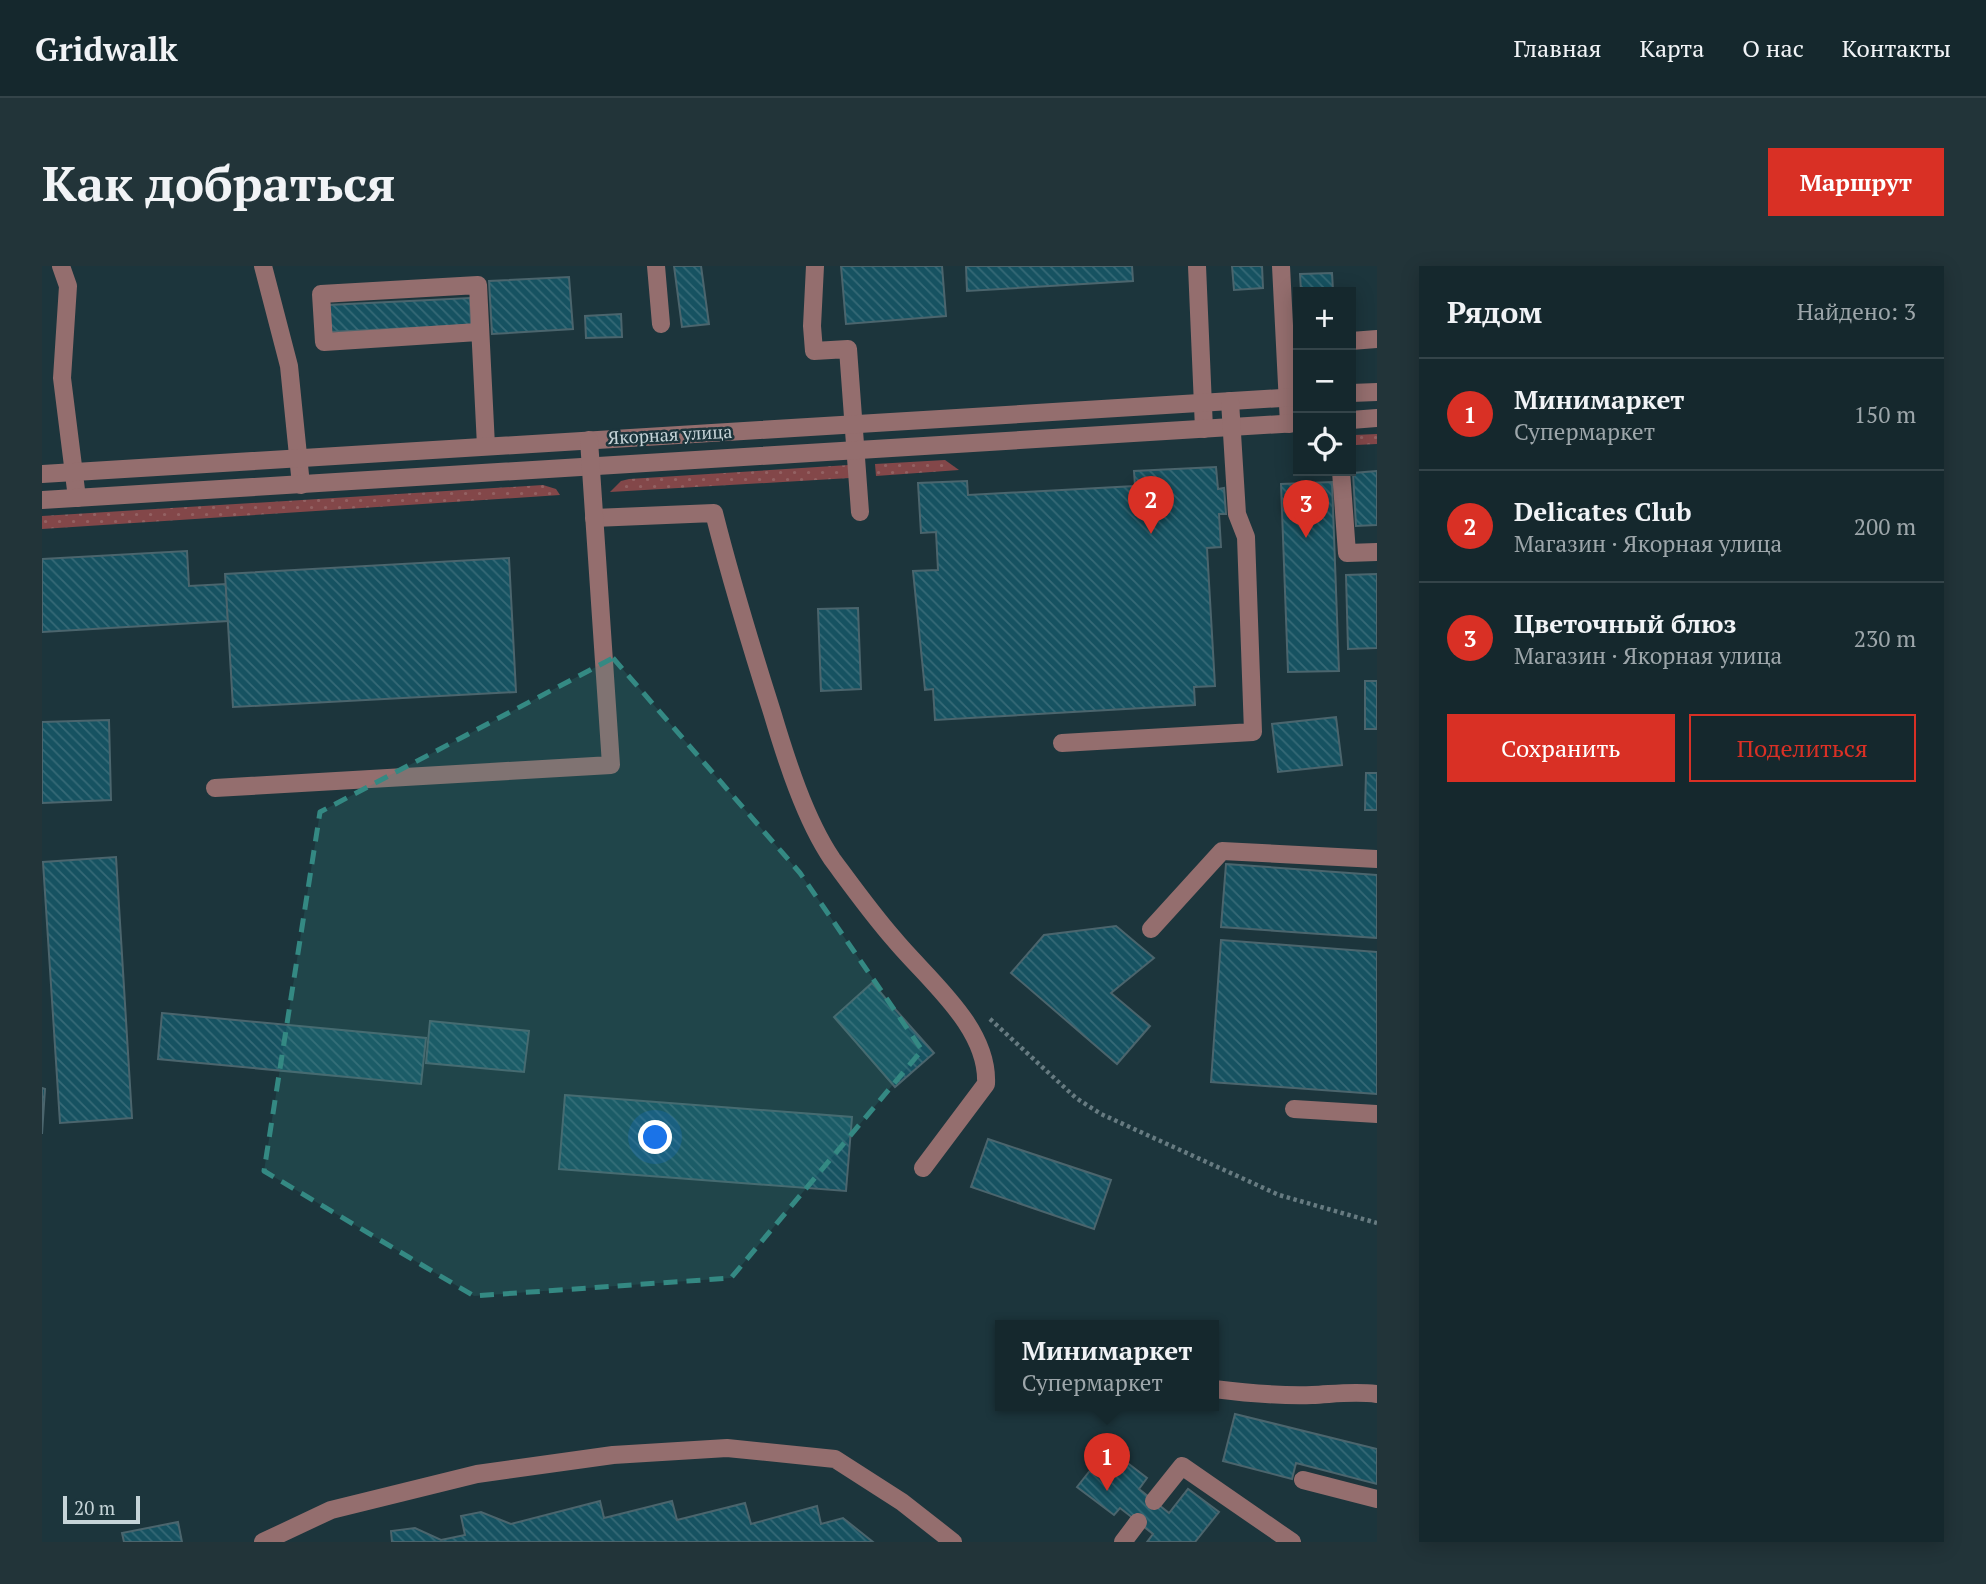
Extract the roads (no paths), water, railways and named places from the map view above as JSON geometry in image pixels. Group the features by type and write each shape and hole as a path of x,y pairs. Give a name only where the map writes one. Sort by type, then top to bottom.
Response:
{"street":[{"path":"61,266 68,286 62,378 77,498"},
{"path":"263,266 289,366 301,485"},
{"path":"656,266 661,324"},
{"path":"815,266 811,326 814,351 848,349 860,512"},
{"path":"1197,266 1204,429"},
{"path":"1281,266 1292,345 1293,397"},
{"path":"478,332 324,342 321,293 478,285 478,332 486,446"},
{"path":"1356,341 1377,340"},
{"path":"1356,393 1377,392"},
{"name":"Якорная улица","path":"42,474 1293,397"},
{"path":"1062,743 1253,732 1246,537 1237,514 1230,401"},
{"path":"1356,420 1377,418"},
{"name":"Якорная улица","path":"42,500 1293,423"},
{"path":"215,788 611,765 589,440"},
{"path":"1341,476 1347,554 1377,552"},
{"path":"594,519 714,513 740,615 792,775 831,857 892,938 960,1016 977,1041 987,1073 986,1084 923,1168"},
{"path":"1151,929 1222,851 1377,859"},
{"path":"1294,1109 1377,1114"},
{"path":"1219,1389 1250,1394 1312,1395 1352,1391 1377,1394"},
{"path":"263,1542 331,1510 477,1474 613,1455 727,1448 835,1459 902,1502 953,1542"},
{"path":"1154,1501 1182,1466 1292,1542"},
{"path":"1303,1480 1377,1499"},
{"path":"1123,1542 1138,1522"}],"place":[{"name":"Delicates Club","path":"1151,534"},
{"name":"Цветочный блюз","path":"1306,538"},
{"name":"Минимаркет","path":"1107,1491"}]}
